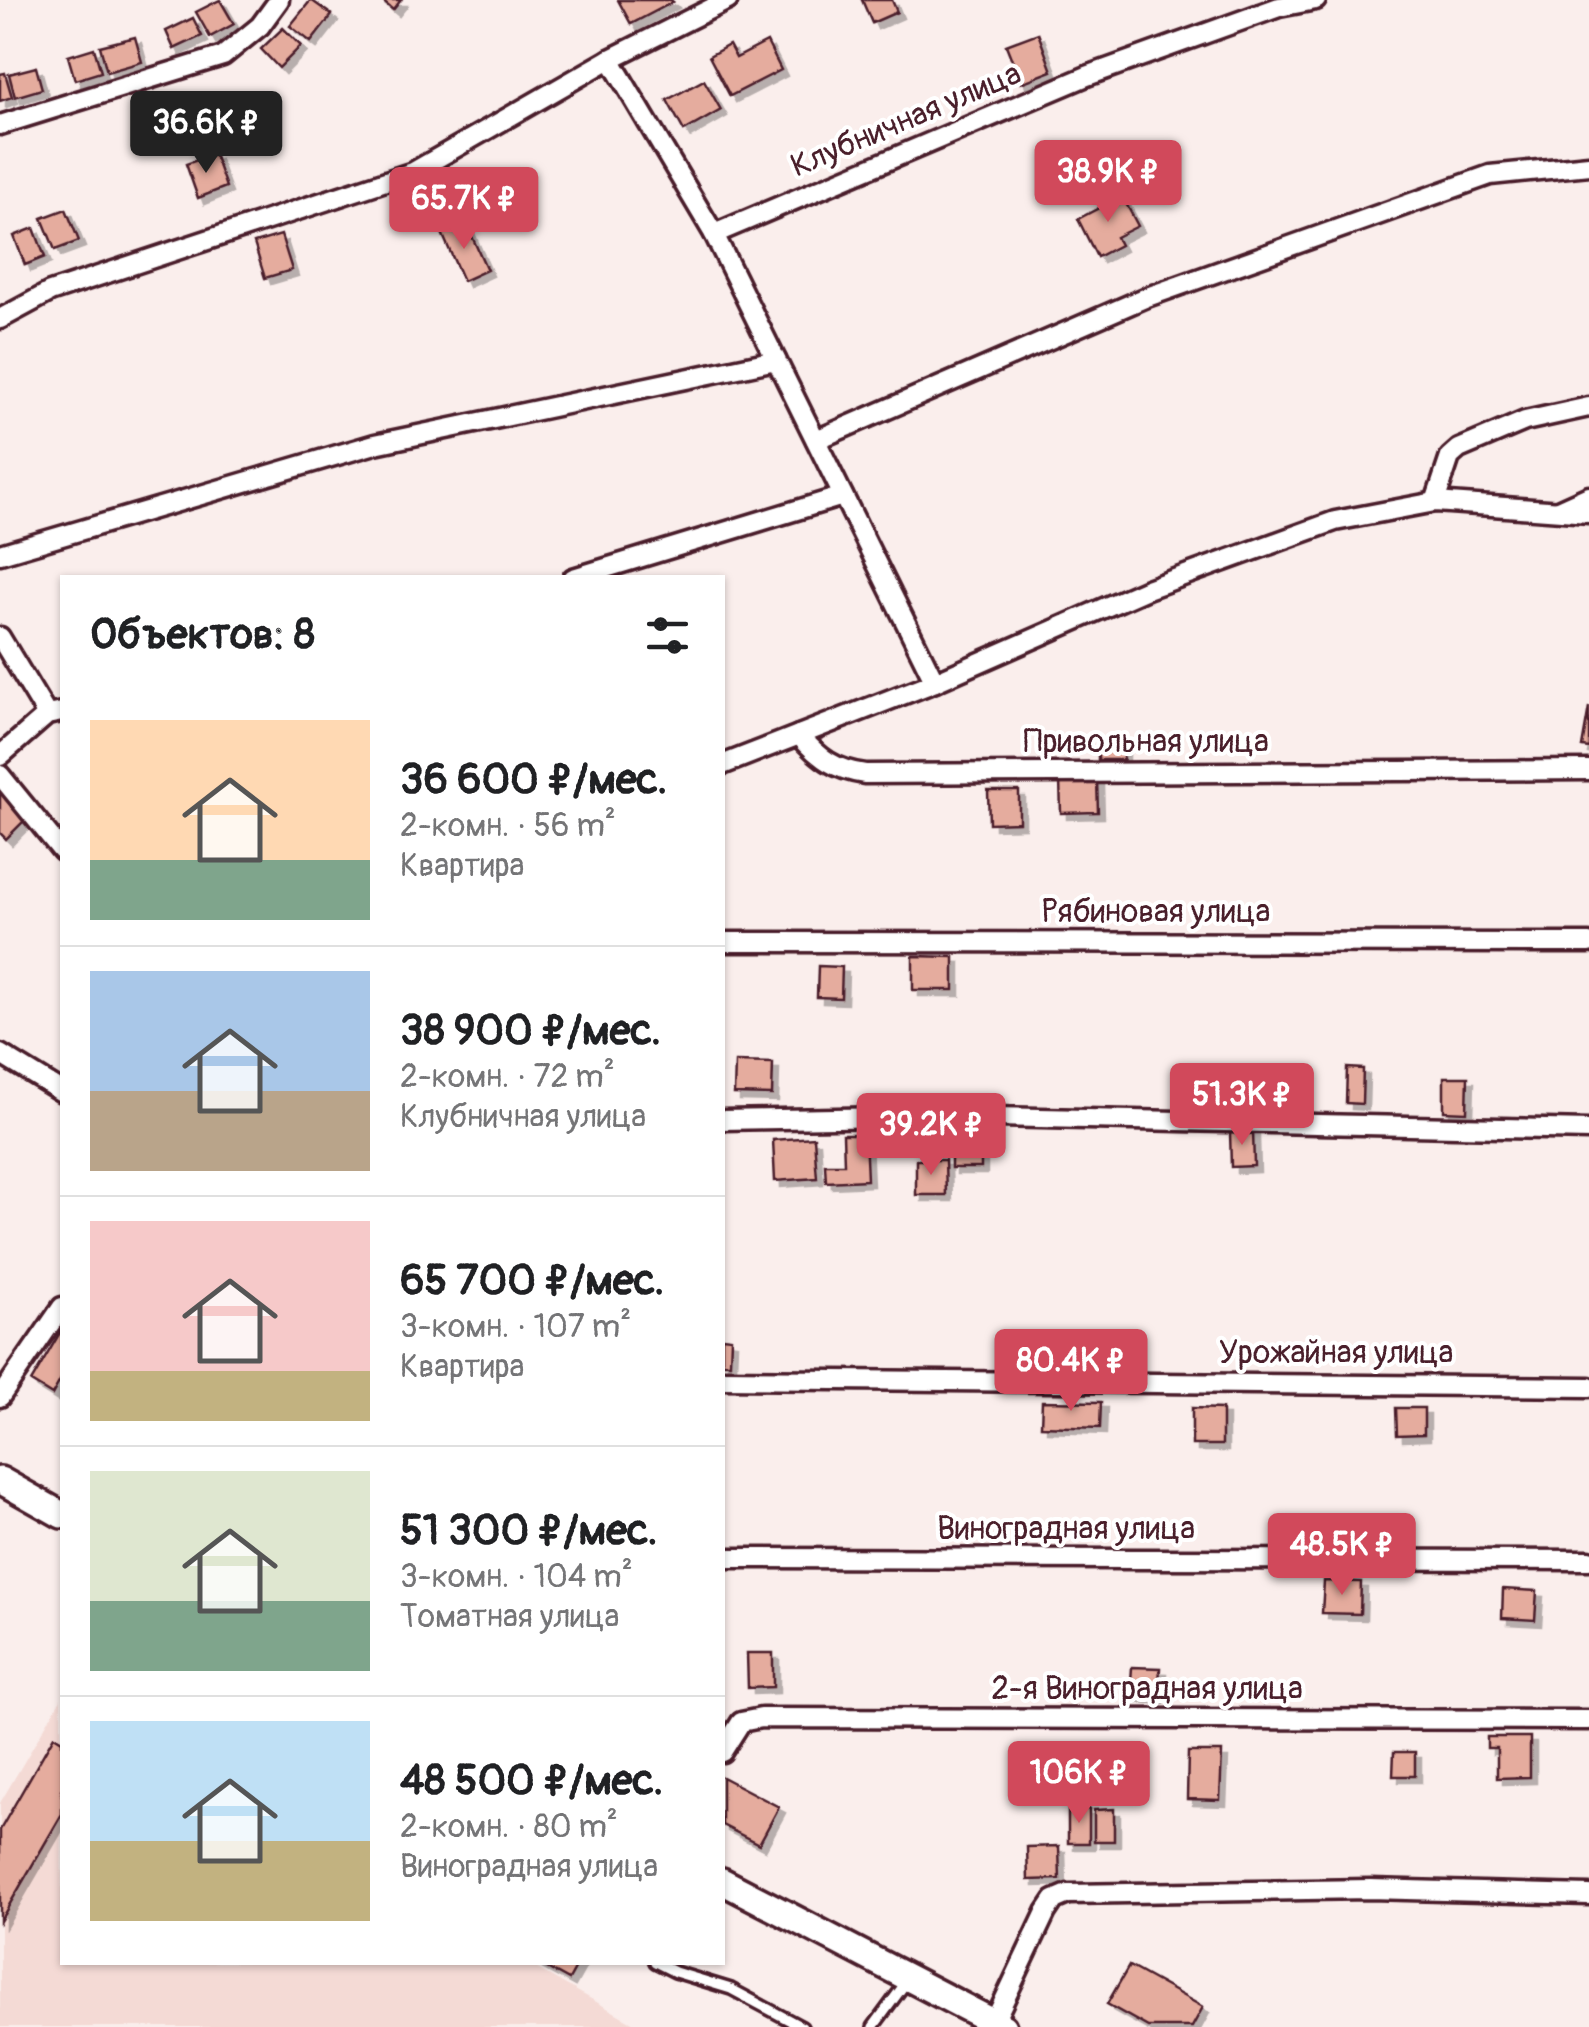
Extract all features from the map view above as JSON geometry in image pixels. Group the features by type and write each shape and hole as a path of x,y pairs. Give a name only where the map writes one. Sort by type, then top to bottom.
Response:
{"main road":[{"path":"0,1480 60,1515"},
{"path":"725,1883 998,2024"}],"street":[{"path":"0,125 223,56 260,26 279,0"},
{"path":"0,319 50,292 413,172 706,5 728,0"},
{"name":"Клубничная улица","path":"714,234 1087,76 1279,7 1316,0"},
{"path":"610,59 714,234 935,682"},
{"path":"816,440 1166,291 1490,176 1589,165"},
{"path":"0,554 375,444 776,360"},
{"path":"1435,502 1450,457 1459,449 1525,421 1589,407"},
{"path":"583,575 843,496"},
{"path":"1552,512 1589,496"},
{"path":"725,763 935,682 1147,589 1334,521 1435,502 1589,513"},
{"path":"0,637 54,714 0,756"},
{"name":"Привольная улица","path":"799,735 828,764 866,774 1589,770"},
{"path":"0,775 60,849"},
{"name":"Рябиновая улица","path":"725,942 1589,943"},
{"path":"0,1054 60,1091"},
{"path":"725,1120 948,1116 1589,1130"},
{"path":"0,1397 60,1310"},
{"name":"Урожайная улица","path":"725,1379 1589,1387"},
{"name":"Виноградная улица","path":"725,1558 1589,1560"},
{"name":"2-я Виноградная улица","path":"725,1747 741,1722 761,1718 1589,1720"},
{"path":"998,2024 1046,1912 1054,1900 1068,1894 1370,1889 1589,1894"}],"lane":[{"path":"661,1965 731,1988 802,2027"},
{"path":"873,2027 909,1978"}],"shaded area":[{"path":"60,1701 60,1965 531,1965 641,2027 0,2027 0,1803"}],"building":[{"path":"220,0 234,24 210,37 196,12"},
{"path":"311,0 332,15 311,42 290,26"},
{"path":"381,0 401,0 393,10"},
{"path":"618,0 671,0 673,2 631,24"},
{"path":"862,0 892,0 897,12 872,23"},
{"path":"193,18 202,36 174,49 166,31"},
{"path":"283,28 301,46 279,68 261,49"},
{"path":"1038,33 1052,71 1021,83 1006,45"},
{"path":"135,37 142,62 107,72 100,46"},
{"path":"767,42 781,70 730,96 709,56 729,45 736,58"},
{"path":"94,48 101,72 75,80 68,56"},
{"path":"36,67 42,89 15,97 9,74"},
{"path":"5,73 12,97 0,101 0,74"},
{"path":"704,80 721,110 684,131 667,100"},
{"path":"214,154 226,187 198,198 186,164"},
{"path":"1122,196 1138,226 1116,237 1120,245 1097,257 1078,219"},
{"path":"66,209 79,241 55,250 42,218"},
{"path":"466,223 487,270 463,281 442,233"},
{"path":"34,228 45,257 25,265 14,236"},
{"path":"281,235 292,270 265,278 254,243"},
{"path":"1589,707 1589,748 1582,747"},
{"path":"1098,743 1123,744 1123,760 1098,760"},
{"path":"1097,779 1098,812 1061,813 1060,780"},
{"path":"988,791 1019,791 1019,822 989,823"},
{"path":"0,792 27,818 6,839 0,833"},
{"path":"913,956 954,957 954,990 913,990"},
{"path":"818,966 842,967 841,998 817,997"},
{"path":"735,1062 773,1063 772,1095 734,1094"},
{"path":"1347,1068 1363,1069 1362,1104 1346,1103"},
{"path":"1444,1077 1468,1077 1467,1112 1444,1111"},
{"path":"1253,1130 1254,1166 1231,1167 1230,1131"},
{"path":"843,1134 865,1134 867,1180 826,1182 825,1164 844,1164"},
{"path":"814,1137 817,1178 775,1181 773,1140"},
{"path":"951,1140 981,1140 981,1168 951,1168"},
{"path":"916,1160 945,1160 946,1195 916,1195"},
{"path":"60,1332 60,1381 52,1395 31,1382"},
{"path":"725,1337 731,1338 730,1363 725,1363"},
{"path":"1042,1401 1101,1402 1100,1428 1041,1426"},
{"path":"1192,1408 1222,1409 1222,1445 1192,1445"},
{"path":"1396,1408 1424,1408 1424,1434 1397,1435"},
{"path":"1324,1581 1361,1582 1360,1614 1322,1613"},
{"path":"1503,1589 1537,1591 1535,1620 1502,1618"},
{"path":"747,1653 773,1653 773,1687 748,1688"},
{"path":"1132,1667 1160,1668 1158,1698 1130,1696"},
{"path":"54,1736 60,1740 60,1817 0,1921 0,1830"},
{"path":"1487,1737 1530,1737 1530,1777 1497,1778 1497,1748 1487,1748"},
{"path":"1188,1752 1222,1752 1220,1800 1187,1799"},
{"path":"1394,1752 1415,1752 1415,1776 1393,1776"},
{"path":"725,1779 779,1807 759,1844 725,1827"},
{"path":"1068,1809 1089,1809 1089,1843 1068,1843"},
{"path":"1114,1809 1114,1841 1094,1841 1094,1810"},
{"path":"1059,1846 1060,1879 1028,1880 1027,1847"},
{"path":"542,1965 577,1965 569,1980"},
{"path":"1129,1966 1203,2007 1192,2027 1148,2027 1107,2004"}]}
